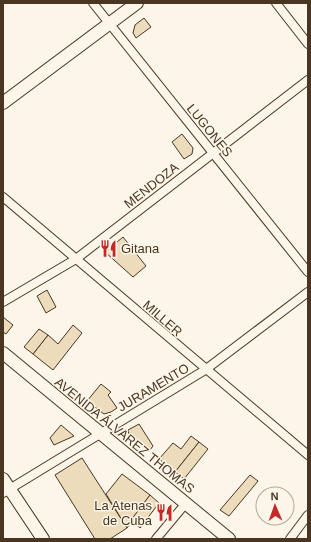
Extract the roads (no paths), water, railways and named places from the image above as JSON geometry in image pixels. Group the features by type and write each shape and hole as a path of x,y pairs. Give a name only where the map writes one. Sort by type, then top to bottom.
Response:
{"main road":[{"path":"3,103 137,3"},
{"name":"AVENIDA ÁLVAREZ THOMAS","path":"3,353 229,539"},
{"path":"5,487 43,539"}],"street":[{"name":"LUGONES","path":"93,3 308,272"},
{"path":"276,3 308,44"},
{"name":"MENDOZA","path":"3,302 76,259 308,80"},
{"name":"MILLER","path":"3,197 308,456"},
{"name":"JURAMENTO","path":"5,487 205,370 308,292"},
{"path":"156,539 186,503"},
{"path":"290,539 308,515"}],"place":[{"name":"Gitana","path":"108,248"},
{"name":"La Atenas de Cuba","path":"165,512"}]}
